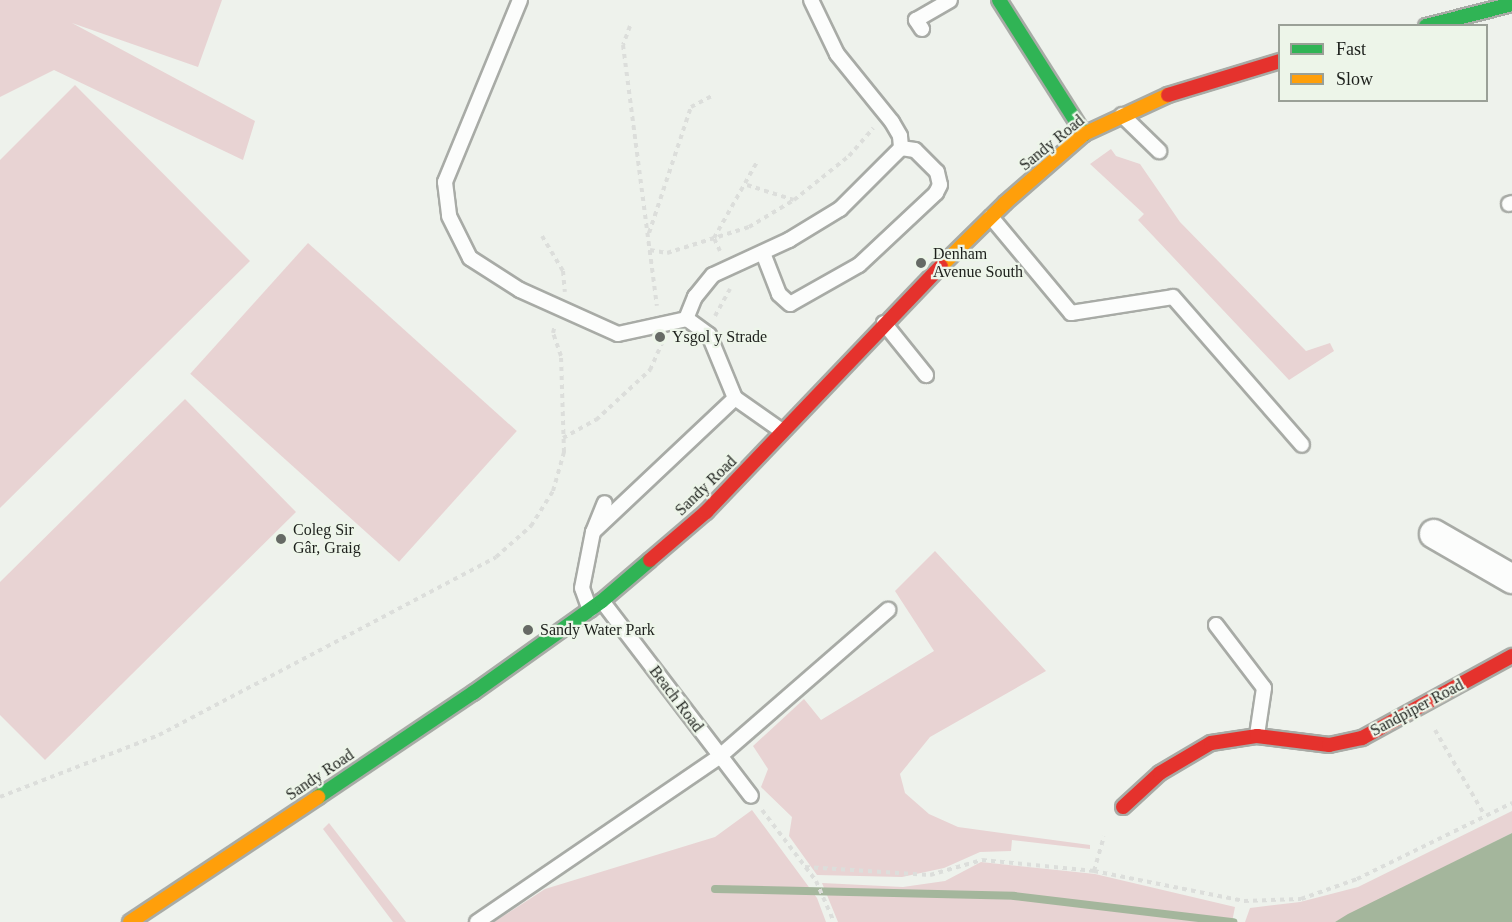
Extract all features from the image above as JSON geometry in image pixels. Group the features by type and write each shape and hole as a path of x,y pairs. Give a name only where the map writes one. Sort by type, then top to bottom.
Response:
{"main road":[{"path":"999,0 1084,134"},
{"path":"1434,24 1512,4"},
{"name":"Sandy Road","path":"130,922 602,601 706,512 784,432 884,323 991,217 1084,134 1190,86 1278,62"},
{"name":"Sandpiper Road","path":"1123,807 1184,756 1211,743 1257,736 1329,745 1362,738 1512,656"}],"street":[{"path":"1434,534 1512,579"}],"lane":[{"path":"519,0 445,182 448,216 470,258 520,290 618,334 686,320 709,335 735,398 784,432"},
{"path":"686,320 695,297 713,275 764,253 840,209 901,148 900,136 886,114 837,54 811,0"},
{"path":"922,29 916,20 950,0"},
{"path":"1122,115 1159,152"},
{"path":"764,253 778,294 790,304 859,265 940,185 932,163 915,150 901,148"},
{"path":"991,217 1071,313 1173,297 1302,445"},
{"path":"884,323 926,375"},
{"path":"593,532 735,398"},
{"path":"590,610 582,588 593,532 605,503"},
{"name":"Beach Road","path":"602,601 751,796"},
{"path":"477,922 720,756 888,610"},
{"path":"1216,625 1264,688 1257,736"}],"path":[{"path":"564,438 596,420 650,370 663,342 622,45 630,26"},
{"path":"648,237 691,107 711,96"},
{"path":"650,250 667,252 749,227 794,200 849,156 886,114"},
{"path":"747,185 794,200"},
{"path":"0,797 159,735 496,557 531,526 553,491 564,438 561,356 554,333 565,292 563,271 542,236"},
{"path":"1421,706 1485,816"},
{"path":"751,796 816,881 834,922"},
{"path":"806,867 930,875 982,860 1095,871 1244,901 1301,898 1357,879 1512,803"},
{"path":"1095,871 1104,836"}],"shaded area":[{"path":"0,0 222,0 198,67 72,23 255,121 243,160 54,70 0,97"},
{"path":"75,85 250,261 0,508 0,160"},
{"path":"1111,149 1116,156 1140,164 1180,222 1306,351 1330,343 1334,351 1289,380 1138,220 1144,214 1090,164"},
{"path":"308,243 517,431 399,562 190,374"},
{"path":"185,399 296,512 45,760 0,715 0,582"},
{"path":"935,551 1046,671 930,737 900,774 905,793 929,814 958,827 1090,845 1090,849 1012,840 1011,851 980,852 944,868 902,877 817,875 789,836 792,817 761,787 768,769 753,746 804,699 821,720 934,651 895,591"},
{"path":"752,810 817,898 826,922 494,922 545,889 715,837"},
{"path":"1512,811 1512,833 1335,922 1245,922 1250,908 1300,902 1358,887"},
{"path":"329,823 406,922 393,922 323,829"},
{"path":"1512,833 1512,922 1335,922 1348,914"},
{"path":"981,862 1095,874 1235,907 1232,922 838,922 822,883 903,887 945,881"}],"waterway":[{"path":"715,889 1014,896 1233,922"}],"traffic: fast":[{"path":"999,0 1084,134"},
{"path":"1434,24 1512,4"},
{"path":"318,797 473,693 602,601 650,560"}],"traffic: slow":[{"path":"941,266 1005,203 1084,134 1168,95"},
{"path":"130,922 318,797"}],"traffic: jam":[{"path":"1168,95 1278,62"},
{"path":"650,560 706,512 941,266"},
{"path":"1123,807 1160,773 1211,743 1257,736 1329,745 1362,738 1512,656"}],"place":[{"name":"Denham Avenue South","path":"921,263"},
{"name":"Ysgol y Strade","path":"660,337"},
{"name":"Coleg Sir Gâr, Graig","path":"281,539"},
{"name":"Sandy Water Park","path":"528,630"}]}
